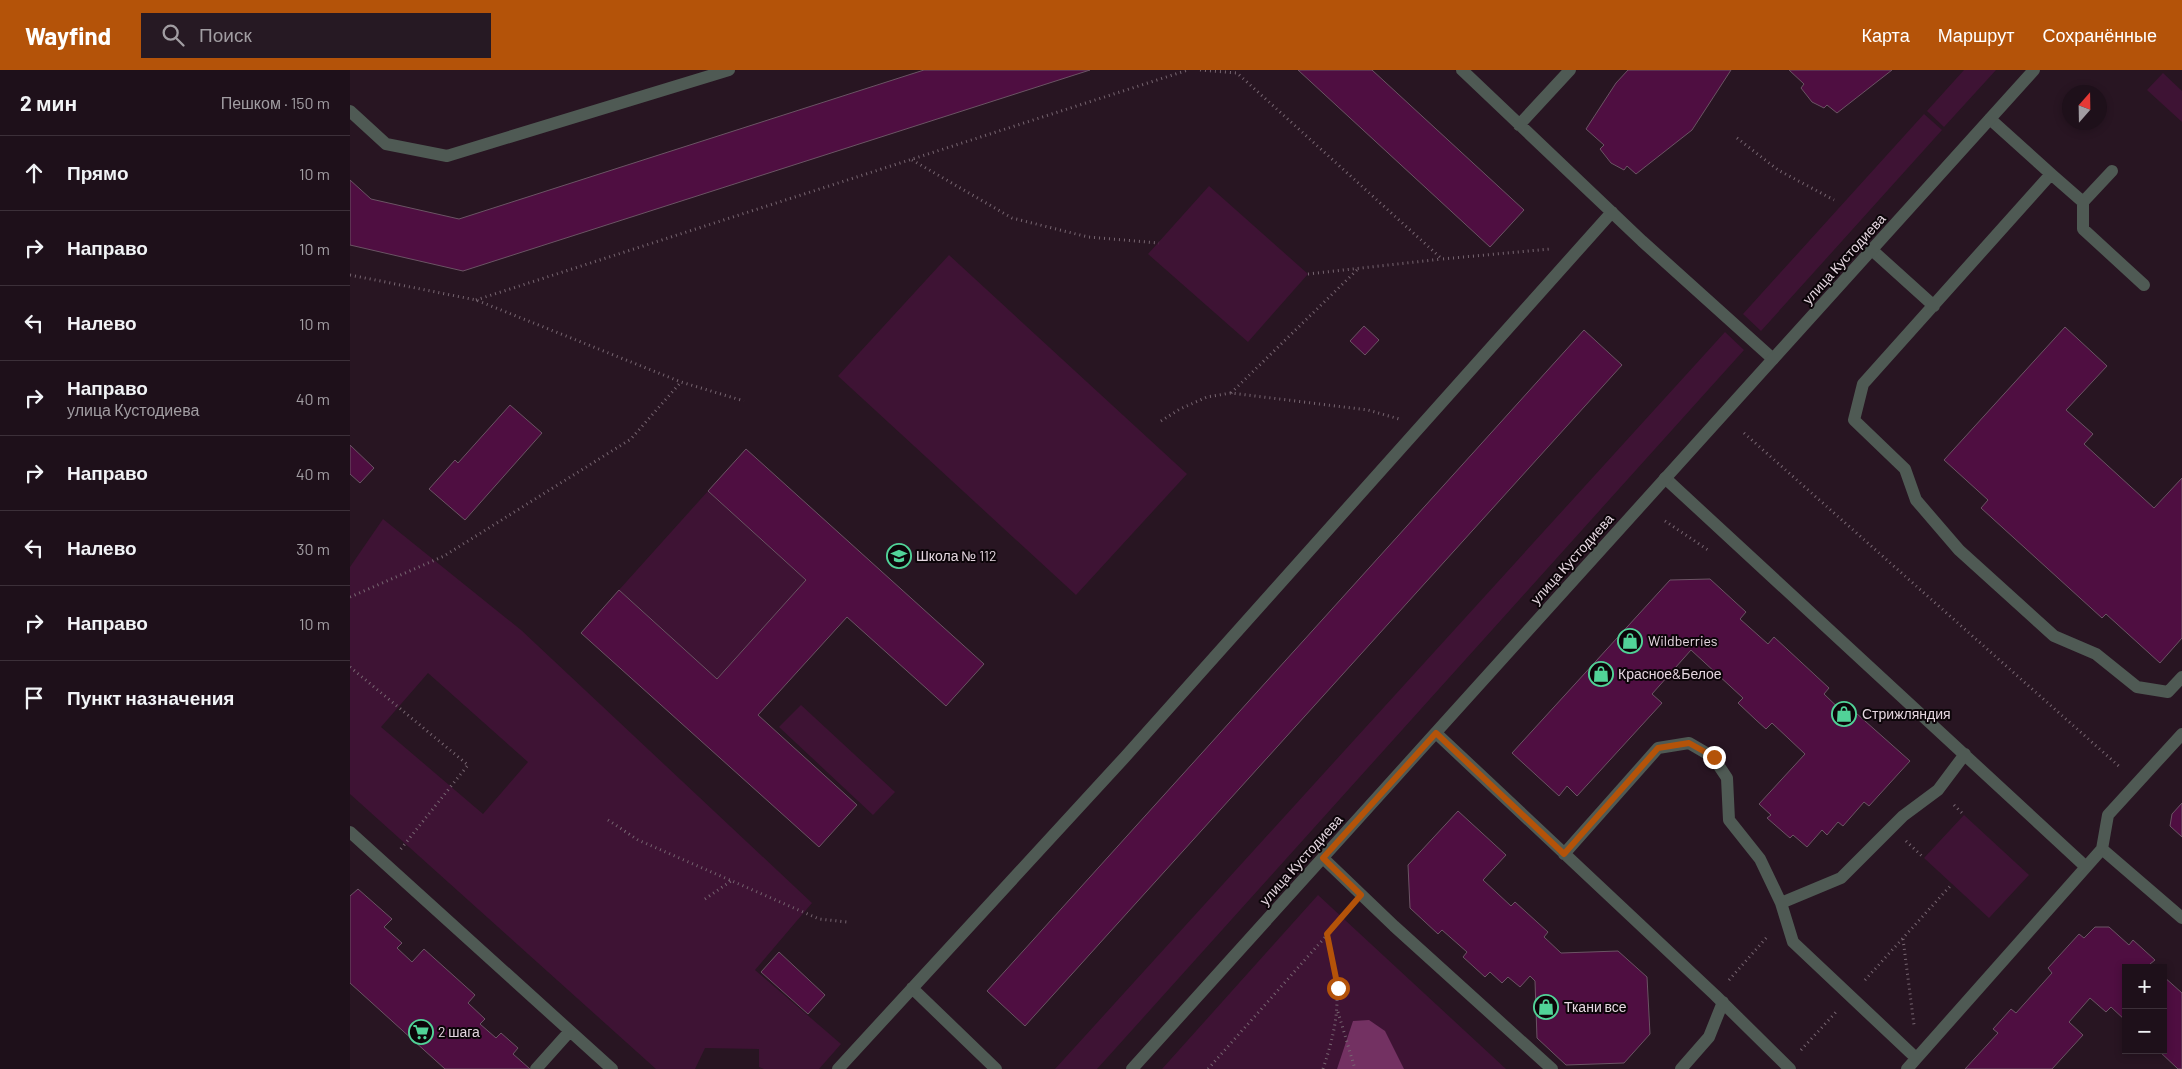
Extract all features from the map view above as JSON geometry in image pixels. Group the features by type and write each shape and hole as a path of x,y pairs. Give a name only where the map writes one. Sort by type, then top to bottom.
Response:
{"street":[{"path":"350,112 386,144 447,156 729,70"},
{"path":"1462,70 1612,212 1773,359"},
{"path":"1519,125 1570,70"},
{"name":"улица Кустодиева","path":"1132,1069 2034,70"},
{"path":"1990,119 2083,202"},
{"path":"2112,171 2083,202 2083,229 2144,285"},
{"path":"2051,174 1864,384 1854,420 1905,469 1916,500 1959,550 2054,636 2096,654 2136,687 2168,692 2182,676"},
{"path":"838,1069 1125,757 1612,212"},
{"path":"1872,250 1934,306"},
{"path":"1665,478 2086,867"},
{"path":"1436,733 1720,999 1788,1067"},
{"path":"1907,1069 2102,849 2108,815 2182,734"},
{"path":"1564,854 1658,748 1689,743 1714,757 1727,778 1729,820 1760,859 1781,903 1793,942 1916,1058"},
{"path":"1781,903 1841,878 1903,816 1938,790 1964,754"},
{"path":"350,832 612,1069"},
{"path":"2102,849 2182,918"},
{"path":"1323,858 1552,1069"},
{"path":"912,988 996,1069"},
{"path":"1681,1069 1709,1037 1720,999"},
{"path":"536,1069 570,1031"}],"path":[{"path":"476,300 1188,70"},
{"path":"1200,70 1237,73 1442,259"},
{"path":"1737,138 1778,170 1834,200"},
{"path":"911,160 1012,218 1088,237 1159,243"},
{"path":"1308,274 1582,246"},
{"path":"1231,393 1360,268"},
{"path":"350,275 476,300 681,382 744,401"},
{"path":"350,597 444,556 631,439 681,382"},
{"path":"1161,421 1207,397 1231,393 1368,410 1422,426"},
{"path":"1744,433 2138,783"},
{"path":"350,667 468,766 388,866"},
{"path":"608,820 638,840 819,919 847,922"},
{"path":"705,898 732,881"},
{"path":"1788,1067 1952,884"},
{"path":"1208,1069 1361,895"},
{"path":"1720,999 1785,917"},
{"path":"1323,1069 1333,1039 1338,1009 1338,988 1327,934"},
{"path":"1902,938 1916,1058"},
{"path":"1338,1009 1354,1069"}],"shaded area":[{"path":"1964,70 1996,70 1944,127 1927,111"},
{"path":"2163,73 2182,91 2182,122 2147,90"},
{"path":"1924,114 1942,130 1761,331 1743,314"},
{"path":"1209,186 1308,274 1248,342 1148,254"},
{"path":"949,255 1187,474 1076,595 838,376"},
{"path":"1725,332 1744,350 1097,1069 1055,1069"},
{"path":"708,491 806,580 717,679 619,590"},
{"path":"383,519 521,630 812,903 755,970 841,1044 819,1069 764,1069 759,1067 759,1049 705,1048 695,1069 656,1069 350,794 350,567","holes":["428,673 528,762 483,814 381,727"]},
{"path":"801,705 895,792 873,815 779,727"},
{"path":"1964,815 2029,875 1989,918 1924,858"},
{"path":"1318,895 1506,1069 1162,1069"},
{"path":"1369,1020 1385,1031 1404,1069 1337,1069 1353,1021"}],"building":[{"path":"924,70 1090,70 463,271 350,245 350,180 371,199 459,219"},
{"path":"1298,70 1372,70 1524,210 1490,247"},
{"path":"1628,70 1731,70 1692,130 1636,174 1627,166 1624,170 1611,163 1600,149 1604,145 1586,129 1616,83"},
{"path":"1789,70 1892,70 1837,113 1827,105 1824,108 1812,102 1801,88 1804,84"},
{"path":"1364,326 1379,340 1365,355 1350,341"},
{"path":"2065,327 2107,366 2066,410 2093,434 2084,444 2154,508 2182,478 2182,638 2160,663 2106,614 2102,618 1981,508 1988,500 1944,460"},
{"path":"1584,330 1622,365 1025,1026 987,991"},
{"path":"510,405 542,433 465,520 429,489 455,460 458,463"},
{"path":"350,445 374,468 360,483 350,474"},
{"path":"746,449 984,664 946,706 847,617 758,715 857,805 819,847 581,633 619,590 717,679 806,580 708,491"},
{"path":"1710,579 1746,612 1740,619 1768,644 1774,637 1829,688 1824,694 1850,719 1856,713 1910,761 1869,806 1864,802 1843,826 1838,822 1827,835 1822,830 1807,847 1793,835 1790,838 1767,818 1771,815 1759,804 1805,754 1772,723 1766,729 1756,720 1738,703 1743,698 1691,650 1652,694 1662,703 1577,796 1567,786 1559,796 1512,753 1670,580"},
{"path":"2182,803 2182,837 2170,826 2172,814"},
{"path":"1458,811 1506,855 1483,880 1511,906 1515,902 1548,932 1544,937 1561,953 1618,951 1647,977 1650,1034 1624,1063 1566,1065 1537,1038 1535,981 1530,976 1520,987 1508,977 1502,983 1490,972 1485,977 1463,957 1467,952 1442,930 1438,934 1410,908 1408,865"},
{"path":"358,889 392,919 384,927 402,943 397,948 412,962 424,949 475,995 468,1003 485,1019 480,1024 496,1038 501,1033 518,1048 513,1054 530,1069 445,1069 350,983 350,896"},
{"path":"2095,927 2109,927 2129,945 2133,940 2155,960 2150,964 2122,964 2122,1017 2111,1007 2106,1012 2090,998 2069,1022 2083,1035 2052,1069 1965,1069 1998,1033 1993,1029 2011,1009 2016,1013 2052,973 2048,968 2079,934 2084,938"},
{"path":"779,952 825,995 808,1014 761,972"},
{"path":"2167,980 2182,993 2182,1069 2178,1069 2162,1054 2167,1054"}],"place":[{"name":"Школа № 112","path":"899,556"},
{"name":"Wildberries","path":"1630,641"},
{"name":"Красное&Белое","path":"1601,674"},
{"name":"Стрижляндия","path":"1844,714"},
{"name":"Ткани все","path":"1546,1007"},
{"name":"2 шага","path":"421,1032"}],"route":[{"path":"1338,988 1327,934 1361,895 1323,858 1436,733 1564,854 1658,748 1689,743 1714,757"}]}
